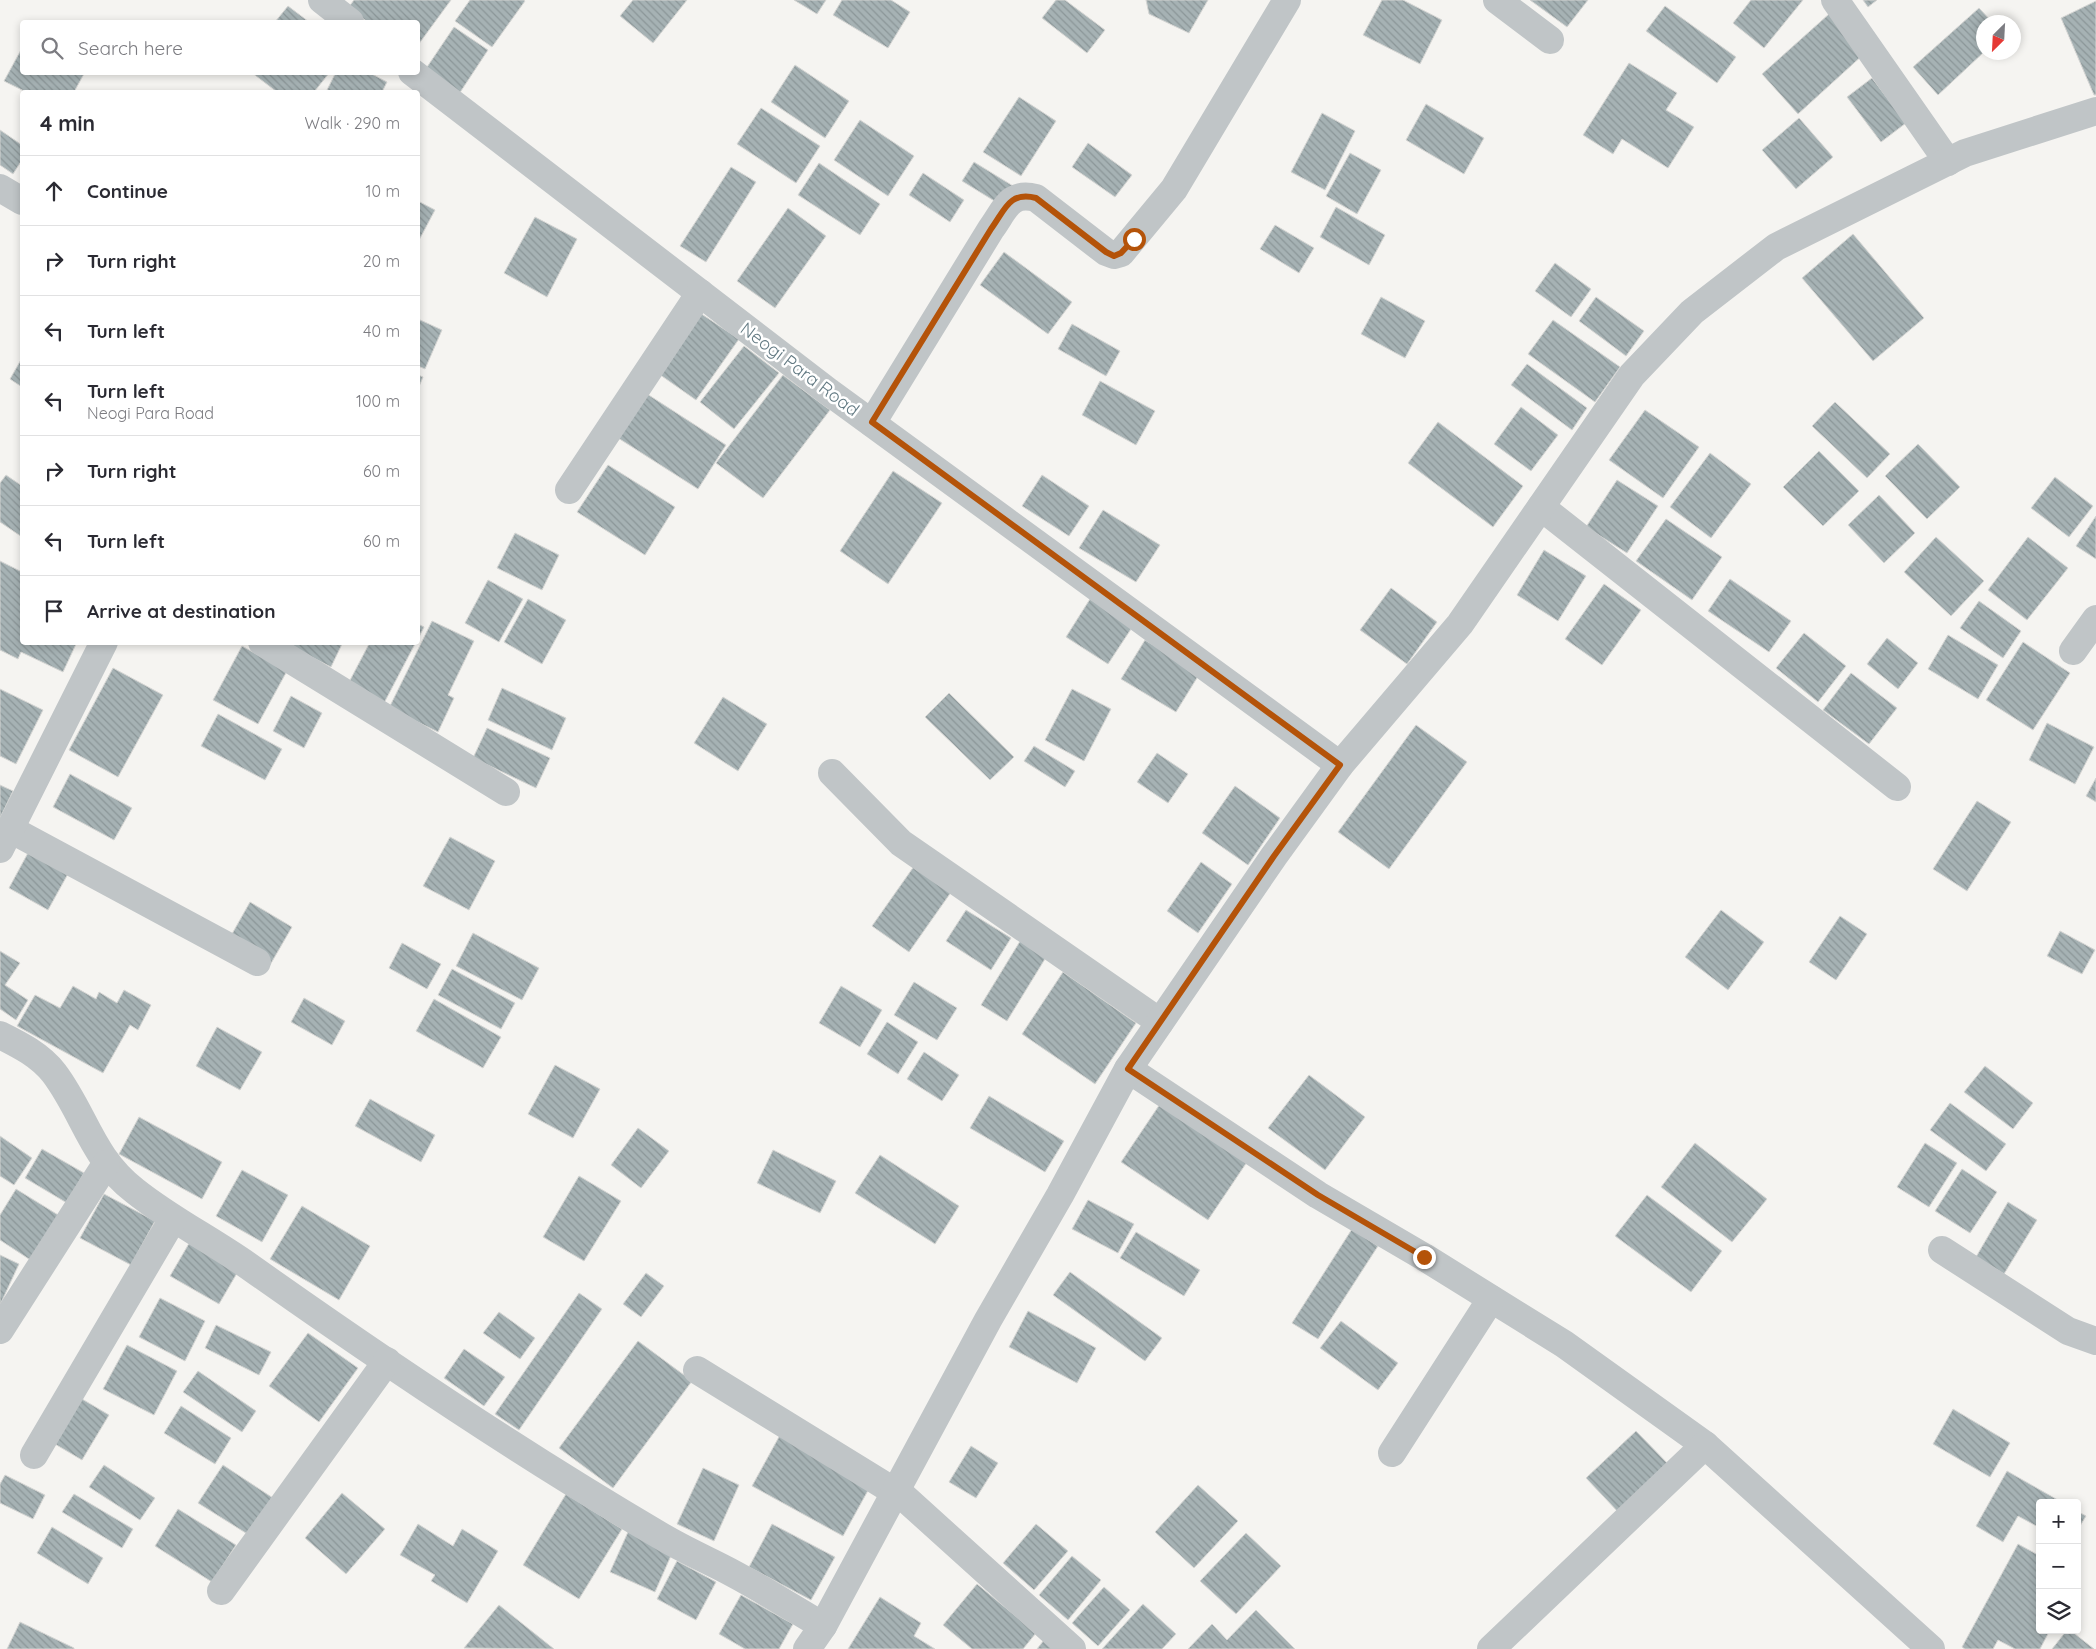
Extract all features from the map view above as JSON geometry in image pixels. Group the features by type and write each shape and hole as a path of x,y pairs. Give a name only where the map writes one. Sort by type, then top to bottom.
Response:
{"street":[{"path":"322,0 347,20"},
{"path":"872,422 991,229 1013,199 1023,195 1036,198 1106,252 1114,256 1121,253 1174,189 1287,0"},
{"path":"1497,0 1550,40"},
{"path":"1835,0 1948,162"},
{"path":"399,90 408,75"},
{"name":"Neogi Para Road","path":"414,75 872,422 1340,765"},
{"path":"807,1649 823,1626 988,1320 1060,1195 1128,1069 1274,856 1340,765 1460,624 1632,375 1692,312 1776,246 1966,153 2096,111"},
{"path":"0,188 20,200"},
{"path":"568,490 700,293"},
{"path":"1541,507 1897,787"},
{"path":"2073,651 2096,619"},
{"path":"102,645 5,839 256,962"},
{"path":"267,645 506,792"},
{"path":"832,773 901,843 1160,1022"},
{"path":"0,1034 38,1057 53,1073 70,1098 90,1139 106,1164 133,1190 173,1218 223,1248 324,1320 477,1422 662,1537 736,1575 823,1626"},
{"path":"1128,1069 1318,1195 1564,1344 1705,1446 1931,1649"},
{"path":"0,1330 106,1164"},
{"path":"34,1455 173,1218"},
{"path":"1942,1250 2068,1331 2096,1341"},
{"path":"1392,1453 1491,1299"},
{"path":"221,1591 387,1361"},
{"path":"698,1370 887,1487 896,1490 1072,1649"},
{"path":"1491,1649 1705,1446"}],"building":[{"path":"354,0 451,0 420,42 420,20 365,20 348,8"},
{"path":"470,0 525,1 492,47 455,21"},
{"path":"633,0 687,0 653,43 620,16"},
{"path":"794,0 826,0 817,14"},
{"path":"842,0 891,0 910,12 888,48 833,15"},
{"path":"1056,0 1065,0 1105,30 1087,53 1042,18"},
{"path":"1146,0 1208,0 1189,33 1149,14"},
{"path":"1382,0 1403,0 1442,20 1420,64 1363,35"},
{"path":"1530,0 1588,0 1567,27"},
{"path":"1751,0 1803,0 1764,48 1733,23"},
{"path":"1863,0 1877,0 1868,7"},
{"path":"2096,1 2096,95 2094,95 2061,18"},
{"path":"288,6 306,20 277,20"},
{"path":"1665,6 1736,57 1717,83 1646,31"},
{"path":"1979,8 1986,15 1976,15 1976,59 1938,95 1913,67"},
{"path":"1829,14 1865,53 1798,114 1762,74"},
{"path":"454,27 488,50 457,97 423,73"},
{"path":"20,52 20,75 83,75 75,90 22,90 4,81"},
{"path":"1629,63 1677,93 1666,110 1694,127 1668,168 1622,139 1613,154 1583,135"},
{"path":"795,65 849,101 825,138 771,102"},
{"path":"255,75 328,75 316,90 274,90"},
{"path":"334,75 374,75 387,82 383,90 327,90"},
{"path":"1872,78 1906,123 1881,142 1847,97"},
{"path":"1019,97 1056,121 1021,176 983,152"},
{"path":"1426,104 1484,138 1464,174 1406,140"},
{"path":"761,108 820,146 796,183 737,144"},
{"path":"1322,113 1355,131 1325,190 1291,172"},
{"path":"1799,118 1833,157 1796,189 1762,150"},
{"path":"860,120 914,156 888,196 834,160"},
{"path":"0,130 20,144 20,163 13,174 0,165"},
{"path":"1088,143 1132,175 1115,197 1072,167"},
{"path":"1350,153 1381,170 1357,214 1326,196"},
{"path":"974,162 1013,186 1001,205 962,181"},
{"path":"819,163 880,204 860,235 798,195"},
{"path":"731,167 756,182 706,262 680,246"},
{"path":"923,173 964,200 950,222 909,195"},
{"path":"420,202 435,210 420,238"},
{"path":"1336,207 1385,235 1369,265 1320,237"},
{"path":"788,208 826,236 775,308 737,281"},
{"path":"535,217 577,239 547,297 504,273"},
{"path":"1275,225 1314,248 1299,273 1260,249"},
{"path":"1853,234 1924,318 1873,361 1802,278"},
{"path":"1004,252 1072,302 1048,334 980,285"},
{"path":"1555,263 1591,289 1571,317 1535,291"},
{"path":"1381,297 1425,321 1405,358 1361,334"},
{"path":"1596,297 1644,331 1626,356 1579,321"},
{"path":"700,313 739,339 696,400 659,374"},
{"path":"420,320 442,330 425,369 420,367"},
{"path":"1553,320 1620,367 1595,402 1528,354"},
{"path":"1072,324 1120,351 1106,376 1058,349"},
{"path":"744,346 779,373 734,429 700,402"},
{"path":"20,362 20,386 10,379"},
{"path":"1527,364 1587,408 1572,430 1511,385"},
{"path":"783,375 830,410 763,498 716,463"},
{"path":"1100,381 1155,411 1136,445 1082,415"},
{"path":"644,392 726,445 698,489 615,436"},
{"path":"1835,402 1890,454 1867,478 1812,426"},
{"path":"1521,407 1558,435 1531,471 1494,444"},
{"path":"1645,410 1699,447 1663,498 1609,460"},
{"path":"1438,422 1523,486 1493,527 1408,463"},
{"path":"1918,444 1960,487 1927,519 1885,476"},
{"path":"1819,451 1859,491 1823,526 1783,487"},
{"path":"1710,453 1751,484 1711,538 1670,507"},
{"path":"608,465 675,507 645,555 577,512"},
{"path":"893,471 942,503 888,584 840,551"},
{"path":"6,475 20,485 20,536 0,522 0,483"},
{"path":"1042,475 1089,506 1069,536 1022,506"},
{"path":"2055,477 2093,506 2069,537 2031,508"},
{"path":"1617,480 1658,506 1627,553 1586,527"},
{"path":"1879,495 1915,533 1884,563 1848,525"},
{"path":"1103,510 1160,545 1136,582 1079,548"},
{"path":"2096,516 2096,559 2076,546"},
{"path":"1666,519 1722,557 1692,600 1636,561"},
{"path":"515,533 559,555 542,590 497,568"},
{"path":"1936,537 1984,581 1951,616 1904,572"},
{"path":"2028,537 2068,568 2027,620 1988,590"},
{"path":"1544,550 1586,576 1558,621 1517,595"},
{"path":"0,561 20,571 20,645 76,645 63,672 21,652 18,659 0,650"},
{"path":"1730,579 1791,621 1769,652 1708,611"},
{"path":"488,580 523,599 499,642 465,623"},
{"path":"1604,584 1641,610 1602,665 1565,639"},
{"path":"1391,588 1437,622 1407,664 1360,630"},
{"path":"528,599 566,620 542,664 504,642"},
{"path":"1090,599 1133,626 1108,664 1066,637"},
{"path":"1979,601 2021,631 2003,658 1960,628"},
{"path":"432,621 474,641 448,695 454,698 438,732 389,708"},
{"path":"420,625 424,627 420,635"},
{"path":"1804,633 1846,666 1818,702 1776,668"},
{"path":"1948,635 1998,665 1978,699 1928,669"},
{"path":"1887,638 1918,663 1898,689 1867,664"},
{"path":"1145,640 1200,673 1176,712 1121,679"},
{"path":"2023,642 2070,673 2033,730 1986,700"},
{"path":"288,645 342,645 331,667"},
{"path":"368,645 414,645 383,705 347,686"},
{"path":"242,646 287,671 258,724 213,700"},
{"path":"113,668 163,695 118,777 69,750"},
{"path":"1851,673 1897,708 1869,744 1823,710"},
{"path":"502,688 566,718 552,750 488,720"},
{"path":"0,689 43,710 16,764 0,756"},
{"path":"1072,689 1111,709 1084,761 1045,740"},
{"path":"949,693 1014,757 990,780 925,717"},
{"path":"291,696 322,713 304,748 273,731"},
{"path":"723,697 767,724 738,771 694,743"},
{"path":"218,714 282,749 265,780 201,746"},
{"path":"2047,723 2094,747 2075,784 2029,760"},
{"path":"1416,725 1467,762 1389,869 1338,832"},
{"path":"487,728 550,758 536,788 473,758"},
{"path":"1034,746 1075,771 1065,787 1024,761"},
{"path":"1157,753 1188,774 1168,803 1137,782"},
{"path":"70,774 132,808 114,840 53,807"},
{"path":"2096,778 2096,802 2086,796"},
{"path":"0,785 13,791 0,818"},
{"path":"1235,786 1280,818 1248,865 1202,833"},
{"path":"1977,801 2011,822 1967,891 1933,869"},
{"path":"450,837 495,861 469,910 423,886"},
{"path":"29,851 69,872 48,910 9,888"},
{"path":"917,862 954,888 909,952 872,926"},
{"path":"1201,862 1232,884 1198,933 1167,911"},
{"path":"250,902 292,927 270,965 228,941"},
{"path":"966,910 1011,938 991,970 946,941"},
{"path":"1721,910 1764,942 1728,990 1685,957"},
{"path":"1840,916 1867,934 1836,980 1809,962"},
{"path":"2060,931 2095,950 2082,974 2047,956"},
{"path":"473,933 539,968 522,1000 456,966"},
{"path":"1022,938 1048,954 1007,1021 981,1005"},
{"path":"402,943 441,964 427,989 389,968"},
{"path":"0,951 20,963 5,985 28,1000 16,1020 0,1009"},
{"path":"452,969 515,1003 501,1029 438,995"},
{"path":"1063,972 1136,1023 1095,1084 1022,1034"},
{"path":"914,982 957,1008 937,1040 894,1015"},
{"path":"73,986 96,999 99,992 117,1003 124,990 151,1005 138,1030 130,1025 103,1073 17,1026 35,995 60,1008"},
{"path":"841,986 882,1010 860,1047 819,1023"},
{"path":"304,998 345,1021 332,1045 291,1022"},
{"path":"434,999 501,1037 483,1068 416,1031"},
{"path":"887,1022 918,1042 898,1074 867,1054"},
{"path":"217,1027 262,1052 240,1090 196,1066"},
{"path":"924,1052 959,1075 942,1101 907,1079"},
{"path":"555,1065 600,1089 573,1138 528,1114"},
{"path":"1985,1066 2033,1103 2013,1129 1964,1092"},
{"path":"1309,1075 1365,1117 1325,1170 1268,1128"},
{"path":"989,1096 1064,1141 1045,1172 970,1128"},
{"path":"370,1099 435,1135 421,1162 355,1126"},
{"path":"1950,1103 2006,1144 1986,1171 1930,1130"},
{"path":"1160,1104 1247,1162 1208,1220 1121,1162"},
{"path":"139,1117 222,1162 202,1199 119,1154"},
{"path":"638,1128 669,1151 641,1188 611,1165"},
{"path":"0,1136 32,1158 14,1185 0,1176"},
{"path":"1695,1143 1767,1199 1732,1242 1661,1187"},
{"path":"1925,1143 1957,1163 1929,1207 1897,1187"},
{"path":"42,1149 84,1173 67,1203 25,1178"},
{"path":"773,1150 836,1181 820,1213 757,1183"},
{"path":"880,1155 959,1206 935,1244 855,1193"},
{"path":"1962,1169 1997,1192 1970,1233 1935,1211"},
{"path":"242,1170 288,1195 262,1242 216,1216"},
{"path":"579,1176 621,1201 584,1261 543,1237"},
{"path":"16,1189 63,1218 35,1263 0,1240 0,1215"},
{"path":"104,1194 155,1221 131,1265 80,1238"},
{"path":"1647,1195 1722,1251 1691,1292 1615,1236"},
{"path":"1088,1200 1134,1224 1118,1253 1072,1229"},
{"path":"2008,1202 2037,1220 2004,1274 1976,1257"},
{"path":"302,1206 370,1246 339,1300 270,1259"},
{"path":"1352,1229 1378,1246 1318,1339 1292,1323"},
{"path":"1136,1232 1200,1270 1184,1296 1120,1258"},
{"path":"191,1240 240,1268 219,1304 170,1276"},
{"path":"0,1255 19,1264 0,1305"},
{"path":"1070,1272 1162,1338 1145,1361 1053,1295"},
{"path":"646,1273 664,1286 641,1317 623,1304"},
{"path":"579,1293 602,1309 519,1430 495,1414"},
{"path":"160,1298 205,1321 185,1361 139,1337"},
{"path":"1028,1311 1096,1348 1077,1383 1009,1347"},
{"path":"499,1312 535,1338 520,1359 483,1333"},
{"path":"1341,1321 1398,1363 1378,1390 1320,1348"},
{"path":"216,1325 271,1352 259,1375 205,1348"},
{"path":"308,1333 358,1368 319,1422 269,1386"},
{"path":"638,1341 692,1381 613,1488 559,1448"},
{"path":"127,1345 177,1371 154,1415 103,1389"},
{"path":"464,1349 505,1377 484,1406 444,1378"},
{"path":"198,1371 256,1411 242,1432 183,1392"},
{"path":"82,1399 109,1415 82,1460 55,1444"},
{"path":"181,1406 231,1438 215,1464 164,1433"},
{"path":"1953,1409 2010,1443 1990,1477 1933,1444"},
{"path":"1636,1431 1672,1468 1621,1515 1586,1478"},
{"path":"780,1435 871,1485 843,1536 752,1486"},
{"path":"971,1446 998,1463 976,1498 949,1482"},
{"path":"104,1465 155,1498 140,1520 89,1487"},
{"path":"223,1465 273,1498 249,1535 198,1503"},
{"path":"703,1468 739,1485 714,1541 677,1524"},
{"path":"2007,1471 2056,1499 2036,1499 2036,1526 2018,1516 2003,1542 1976,1526"},
{"path":"5,1475 45,1495 33,1519 0,1503 0,1484"},
{"path":"1198,1485 1238,1521 1194,1568 1155,1532"},
{"path":"342,1493 385,1529 346,1574 305,1538"},
{"path":"74,1494 133,1529 122,1548 62,1512"},
{"path":"566,1494 622,1529 579,1599 523,1565"},
{"path":"178,1509 236,1545 212,1582 155,1546"},
{"path":"2081,1513 2086,1516 2081,1524"},
{"path":"418,1524 453,1546 462,1529 498,1551 467,1603 431,1581 435,1575 400,1555"},
{"path":"772,1524 835,1557 811,1600 749,1567"},
{"path":"1036,1524 1068,1551 1034,1590 1003,1563"},
{"path":"52,1527 103,1558 88,1584 37,1553"},
{"path":"628,1532 673,1551 655,1592 610,1572"},
{"path":"1246,1533 1281,1566 1236,1614 1200,1581"},
{"path":"2018,1544 2036,1554 2036,1634 2048,1634 2040,1649 2015,1649 1998,1640 1993,1649 1965,1649 1962,1647"},
{"path":"1072,1556 1101,1580 1068,1620 1039,1595"},
{"path":"677,1561 716,1582 696,1620 657,1599"},
{"path":"977,1584 1036,1633 1023,1649 972,1649 943,1625"},
{"path":"1104,1587 1130,1610 1098,1646 1072,1623"},
{"path":"741,1595 793,1624 779,1649 745,1649 719,1634"},
{"path":"880,1597 921,1623 914,1636 935,1649 848,1649"},
{"path":"1143,1604 1176,1634 1162,1649 1102,1649"},
{"path":"499,1605 554,1649 464,1648"},
{"path":"1256,1610 1295,1649 1188,1649 1212,1624 1227,1640"},
{"path":"20,1622 74,1648 74,1649 7,1649"},
{"path":"2064,1634 2075,1634 2094,1649 2052,1649"},
{"path":"1044,1640 1055,1649 1037,1649"}],"route":[{"path":"1134,239 1121,253 1114,256 1106,252 1036,198 1023,195 1013,199 991,229 872,422 1340,765 1274,856 1128,1069 1318,1195 1424,1257"}]}
